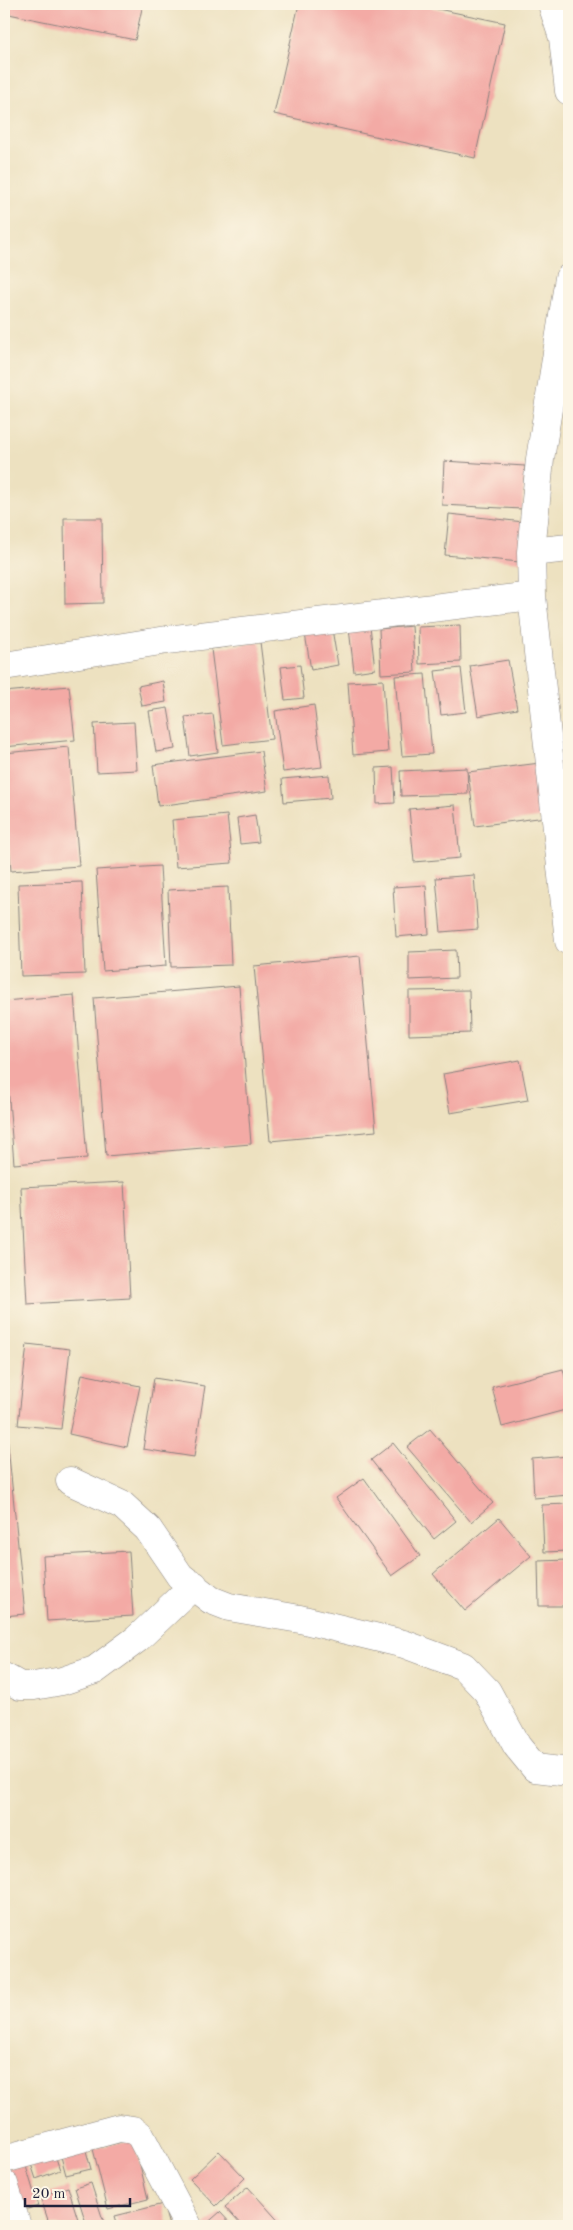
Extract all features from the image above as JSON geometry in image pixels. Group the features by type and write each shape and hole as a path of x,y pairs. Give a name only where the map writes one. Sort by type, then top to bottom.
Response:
{"street":[{"path":"552,4 563,38 569,91"},
{"path":"569,278 566,321 540,459 531,552 532,596 569,942"},
{"path":"531,552 569,548"},
{"path":"4,666 167,640 532,596"},
{"path":"70,1481 122,1505 148,1529 180,1576 211,1600 229,1607 300,1619 404,1644 463,1666 487,1691 517,1746 535,1768 569,1772"},
{"path":"4,1677 20,1686 34,1686 62,1681 95,1670 137,1639 194,1585"},
{"path":"4,2159 119,2128 133,2130 140,2135 150,2150 188,2226"},
{"path":"4,2184 17,2226"}],"building":[{"path":"4,4 143,4 135,40 4,13"},
{"path":"299,4 414,4 505,23 475,158 274,114"},
{"path":"444,461 525,466 522,509 442,505"},
{"path":"449,514 524,522 520,562 445,555"},
{"path":"64,518 102,518 103,603 65,604"},
{"path":"331,623 338,665 311,670 304,628"},
{"path":"460,625 461,662 419,664 418,627"},
{"path":"370,626 375,669 354,672 349,628"},
{"path":"412,626 415,672 381,674 379,629"},
{"path":"260,642 272,739 223,745 211,649"},
{"path":"508,660 517,709 478,716 470,666"},
{"path":"300,665 304,698 285,700 281,667"},
{"path":"461,668 466,712 441,715 435,671"},
{"path":"425,674 432,754 402,756 395,676"},
{"path":"383,680 388,752 353,755 348,682"},
{"path":"163,681 166,702 142,706 138,686"},
{"path":"69,686 75,740 4,747 4,692"},
{"path":"314,705 322,767 283,772 275,711"},
{"path":"168,708 175,749 156,752 149,711"},
{"path":"213,714 218,752 190,756 185,717"},
{"path":"134,722 137,770 97,772 94,724"},
{"path":"69,747 79,866 11,871 4,785 4,753"},
{"path":"261,751 267,791 158,806 153,765"},
{"path":"548,762 554,816 475,826 468,772"},
{"path":"393,767 395,803 377,804 376,768"},
{"path":"467,768 468,794 401,796 400,771"},
{"path":"329,775 331,798 284,802 282,779"},
{"path":"455,805 460,858 414,862 409,809"},
{"path":"227,815 232,863 176,867 172,820"},
{"path":"255,815 259,842 240,844 237,818"},
{"path":"160,866 166,966 103,971 96,870"},
{"path":"474,875 478,929 441,932 436,878"},
{"path":"82,882 85,974 21,976 18,884"},
{"path":"426,885 429,934 396,937 393,887"},
{"path":"228,887 231,965 171,967 168,890"},
{"path":"456,950 457,978 409,980 409,952"},
{"path":"360,956 376,1131 270,1141 254,966"},
{"path":"239,986 251,1144 106,1156 94,998"},
{"path":"469,990 470,1033 409,1035 409,991"},
{"path":"74,995 87,1158 14,1164 4,1035 4,1001"},
{"path":"520,1060 528,1100 450,1113 443,1074"},
{"path":"124,1182 130,1298 27,1304 21,1187"},
{"path":"27,1344 70,1349 61,1429 18,1425"},
{"path":"563,1369 569,1393 569,1409 502,1427 492,1387"},
{"path":"82,1374 140,1386 127,1447 69,1434"},
{"path":"154,1378 205,1386 194,1457 143,1449"},
{"path":"4,1406 25,1614 4,1616"},
{"path":"430,1429 493,1503 471,1522 407,1447"},
{"path":"393,1443 456,1521 434,1539 371,1460"},
{"path":"569,1456 569,1495 534,1498 532,1459"},
{"path":"364,1478 420,1556 392,1576 336,1498"},
{"path":"569,1504 569,1551 544,1552 542,1505"},
{"path":"499,1518 531,1556 465,1611 433,1574"},
{"path":"129,1551 133,1616 47,1621 43,1556"},
{"path":"569,1560 569,1606 539,1606 538,1561"},
{"path":"134,2139 148,2199 108,2209 93,2149"},
{"path":"85,2147 91,2169 66,2175 60,2153"},
{"path":"219,2151 245,2178 216,2206 190,2179"},
{"path":"55,2155 60,2170 36,2179 31,2164"},
{"path":"25,2163 38,2206 21,2211 8,2168"},
{"path":"91,2183 105,2226 87,2226 75,2188"},
{"path":"68,2187 80,2226 50,2226 40,2196"},
{"path":"248,2187 283,2226 242,2226 225,2207"},
{"path":"163,2204 169,2226 118,2226 115,2216"},
{"path":"220,2212 233,2226 204,2226"}]}
